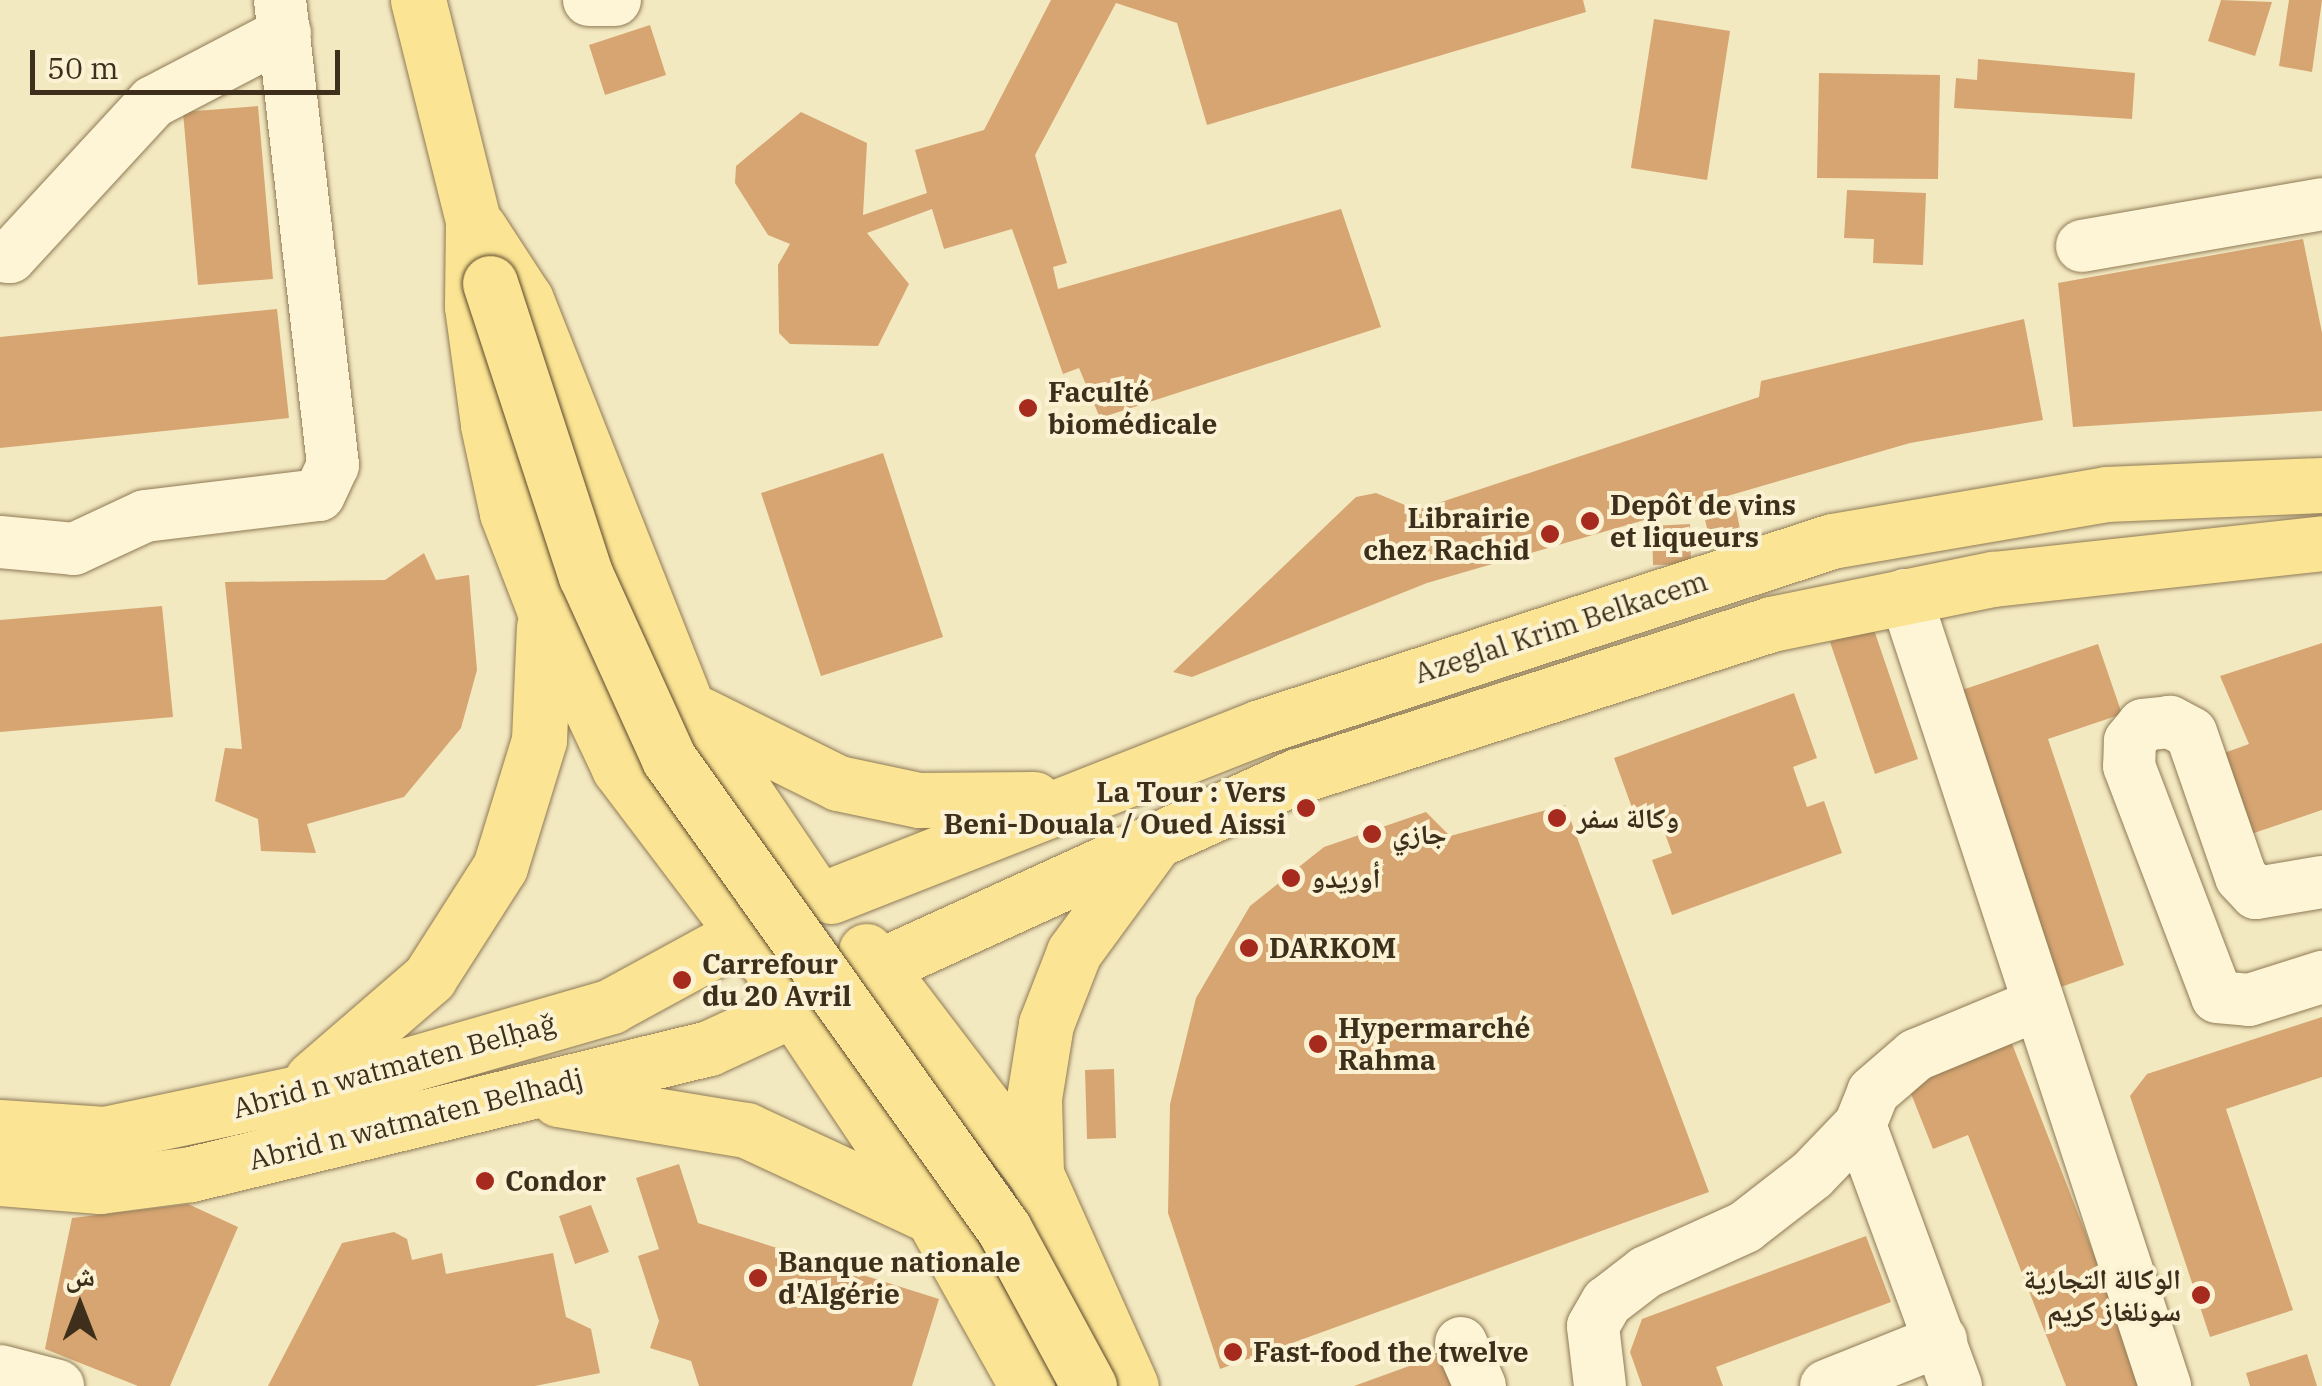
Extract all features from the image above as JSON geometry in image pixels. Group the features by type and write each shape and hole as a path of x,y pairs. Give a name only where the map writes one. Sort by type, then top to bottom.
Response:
{"main road":[{"path":"427,2 473,222 490,283 586,576 669,760 1004,1229 1089,1386"},
{"path":"473,222 472,306 488,425 508,513 544,608 618,768 807,967 1036,1174"},
{"path":"473,222 526,300 686,705 822,895 859,919 807,967"},
{"name":"Azeglal Krim Belkacem","path":"807,967 822,895 1082,793 1832,540 2106,494 2322,485"},
{"name":"Azeglal Krim Belkacem","path":"807,967 1444,724 1771,624 1905,595 2151,557 2322,543"},
{"path":"274,1101 383,1026 429,978 492,881 539,740 544,608"},
{"path":"686,705 762,752 838,783 935,801 1082,793"},
{"path":"1131,1386 1036,1174 1034,1098 1046,1024 1074,952 1161,834"},
{"path":"807,967 932,1216 1028,1386"},
{"name":"Abrid n watmaten Belhadj","path":"0,1178 100,1186 192,1174 475,1100 709,1048 807,967"},
{"name":"Abrid n watmaten Belḥaǧ","path":"0,1127 105,1134 274,1101 611,1006 807,967"},
{"path":"475,1100 612,1102 746,1130 932,1216"}],"street":[{"path":"589,0 615,0"},
{"path":"0,256 10,257 153,102 282,16 334,465 319,495 144,516 74,549 0,542"},
{"path":"2082,246 2322,204"},
{"path":"1905,595 2165,1386"},
{"path":"2322,882 2256,893 2241,877 2191,734 2170,722 2143,725 2130,741 2129,766 2218,997 2249,1000 2322,977"},
{"path":"1600,1386 1592,1326 1608,1302 1646,1272 1745,1228 1860,1125 1873,1092 1916,1054 2037,1005"},
{"path":"1826,1386 1949,1363 1860,1125"},
{"path":"0,1371 58,1386"}],"building":[{"path":"1051,0 1583,0 1586,12 1207,125 1177,23 1116,3 1035,155 1067,263 1053,267 1058,289 1341,209 1381,327 1100,418 1079,368 1063,374 1012,229 944,249 932,209 867,233 909,284 878,346 790,344 779,333 778,265 790,244 768,235 735,183 736,166 801,112 867,143 863,215 927,193 915,150 984,130"},
{"path":"2221,0 2272,2 2255,56 2208,41"},
{"path":"2289,0 2322,0 2312,72 2279,66"},
{"path":"1654,19 1730,31 1707,180 1631,168"},
{"path":"650,25 666,75 605,95 589,45"},
{"path":"1978,59 2135,73 2132,119 1954,108 1956,78 1977,80"},
{"path":"1819,73 1940,75 1938,179 1817,178"},
{"path":"258,106 273,279 198,285 183,112"},
{"path":"1847,190 1926,193 1923,265 1873,263 1874,239 1844,238"},
{"path":"2303,239 2322,333 2322,411 2073,427 2058,283"},
{"path":"277,309 289,418 0,448 0,337"},
{"path":"2024,319 2043,420 1910,443 1427,583 1192,677 1173,672 1356,497 1376,493 1417,510 1759,397 1761,381"},
{"path":"883,453 943,637 821,676 761,493"},
{"path":"1735,504 1742,539 1711,545 1703,511"},
{"path":"1690,524 1691,564 1653,565 1652,526"},
{"path":"424,553 436,580 469,575 477,670 461,728 404,797 307,824 316,853 261,851 258,819 215,801 225,748 242,749 225,582 385,580"},
{"path":"162,606 173,717 0,732 0,620"},
{"path":"1873,627 1918,759 1875,774 1830,642"},
{"path":"2322,643 2322,810 2251,834 2224,753 2249,744 2220,676"},
{"path":"2098,644 2122,714 2048,739 2124,965 2055,989 1956,692"},
{"path":"1794,693 1817,758 1793,767 1807,807 1824,801 1842,853 1672,915 1652,860 1672,853 1656,809 1635,816 1614,758"},
{"path":"1565,805 1709,1192 1220,1369 1168,1213 1170,1104 1196,998 1250,906 1324,847 1426,812 1450,836"},
{"path":"2322,1017 2322,1077 2226,1109 2293,1310 2210,1337 2130,1096 2147,1074"},
{"path":"2011,1041 2145,1386 2066,1386 1968,1135 1933,1149 1906,1081"},
{"path":"1114,1069 1116,1138 1087,1139 1085,1070"},
{"name":"Banque nationale d'Algérie","path":"679,1164 698,1223 939,1299 912,1386 699,1386 691,1361 650,1348 659,1321 638,1256 659,1249 636,1178"},
{"path":"188,1204 238,1227 170,1386 138,1386 45,1349 72,1218"},
{"path":"591,1205 609,1252 575,1264 559,1216"},
{"path":"394,1232 407,1239 412,1260 442,1253 446,1274 553,1253 566,1317 591,1329 600,1373 535,1386 268,1386 342,1243"},
{"path":"1866,1236 1891,1302 1716,1367 1723,1386 1642,1386 1630,1352 1642,1319"},
{"path":"1448,1352 1460,1386 1354,1386"},
{"path":"2307,1354 2317,1386 2250,1386 2246,1373"}],"place":[{"name":"Faculté biomédicale","path":"1028,408"},
{"name":"Depôt de vins et liqueurs","path":"1590,521"},
{"name":"Librairie chez Rachid","path":"1550,534"},
{"name":"La Tour : Vers Beni-Douala / Oued Aissi","path":"1306,808"},
{"name":"وكالة سفر","path":"1557,818"},
{"name":"جازي","path":"1372,834"},
{"name":"أوريدو","path":"1291,878"},
{"name":"DARKOM","path":"1249,948"},
{"name":"Carrefour du 20 Avril","path":"682,980"},
{"name":"Hypermarché Rahma","path":"1318,1044"},
{"name":"Condor","path":"485,1181"},
{"name":"Banque nationale d'Algérie","path":"758,1278"},
{"name":"الوكالة التجارية سونلغاز كريم","path":"2201,1295"},
{"name":"Fast-food the twelve","path":"1233,1352"}]}
